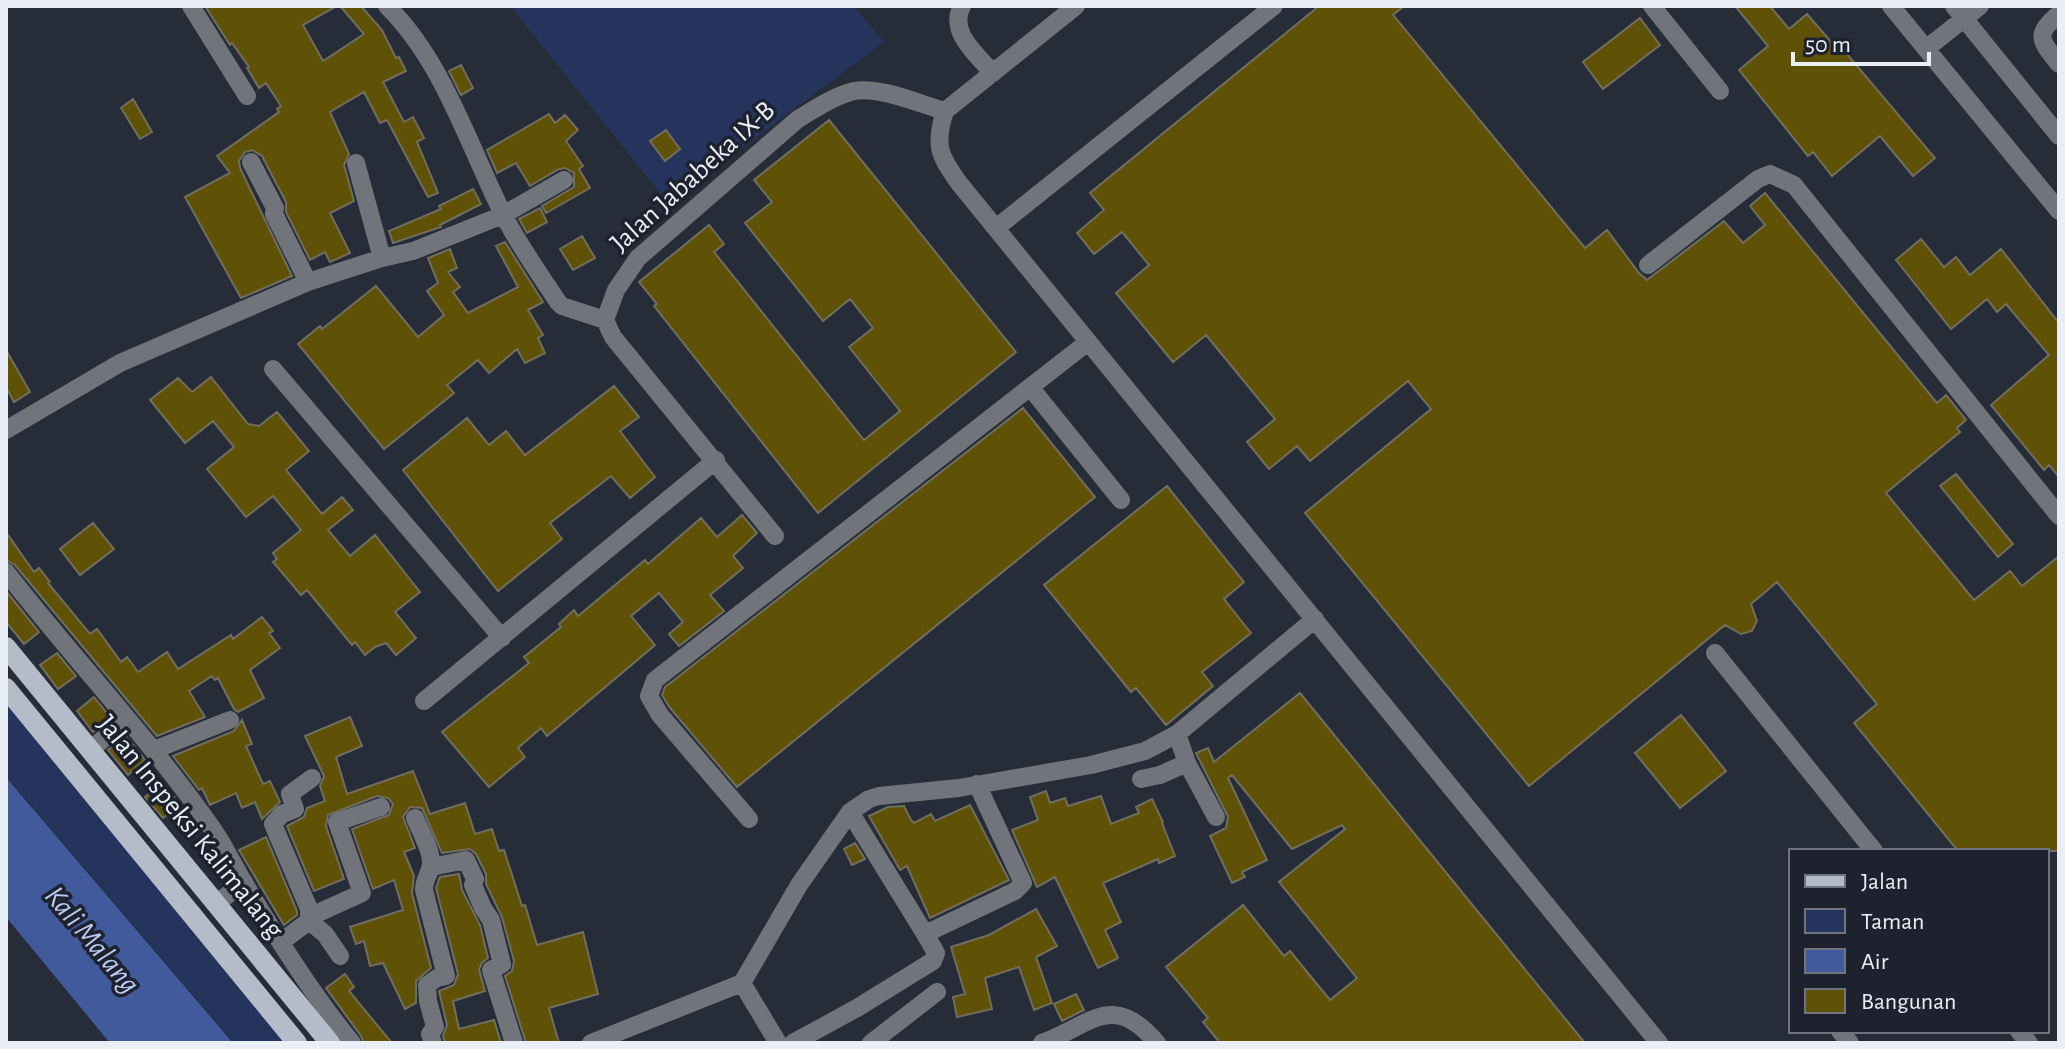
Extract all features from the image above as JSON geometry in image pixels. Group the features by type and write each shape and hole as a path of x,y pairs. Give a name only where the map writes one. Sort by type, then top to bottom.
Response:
{"main road":[{"name":"Jalan Inspeksi Kalimalang","path":"6,647 330,1043"},
{"name":"Jalan Inspeksi Kalimalang","path":"6,688 297,1043"}],"street":[{"path":"191,6 247,96"},
{"path":"387,6 421,47 503,215 558,302 605,320 613,337 775,536"},
{"path":"962,6 958,15 959,31 993,73"},
{"path":"1076,6 945,111 938,132 940,153 959,183 1659,1043"},
{"path":"996,228 1274,6"},
{"path":"1652,6 1720,91"},
{"path":"1891,6 2059,211"},
{"path":"1927,48 1959,12 1980,6"},
{"path":"1959,12 2059,136"},
{"path":"2059,14 2044,27 2041,36 2059,64"},
{"name":"Jalan Jababeka IX-B","path":"605,320 616,290 638,258 798,119 854,91 873,91 945,111"},
{"path":"251,162 308,282"},
{"path":"356,163 382,258"},
{"path":"1648,265 1758,179 1770,174 1794,185 2059,516"},
{"path":"6,430 120,363 308,282 413,251 503,215 564,180"},
{"path":"749,819 660,715 649,696 655,680 1088,342"},
{"path":"273,369 502,638"},
{"path":"1030,387 1121,500"},
{"path":"424,701 716,460"},
{"path":"6,572 55,635 154,750 215,832 323,1007 352,1043"},
{"path":"591,1043 742,983 791,898 850,812 869,799 1121,759 1162,744 1315,619"},
{"path":"1715,653 1872,849"},
{"path":"90,750 127,719"},
{"path":"154,750 230,720"},
{"path":"1177,734 1187,763 1216,817"},
{"path":"1141,779 1160,775 1187,763"},
{"path":"309,921 309,909 273,824 282,814 295,809 290,794 312,778"},
{"path":"925,934 1015,891 1023,883 977,784"},
{"path":"281,942 318,913 362,893 337,822 381,807"},
{"path":"793,1043 933,961 936,953 850,812"},
{"path":"415,818 430,856 431,867 424,880 424,890 446,976 427,985 435,1027 430,1034 433,1043"},
{"path":"431,867 466,860 475,879 473,885 491,920 502,964 491,970 514,1043"},
{"path":"216,904 244,882"},
{"path":"309,921 325,934 340,956"},
{"path":"742,983 778,1043"},
{"path":"871,1043 937,992"},
{"path":"1042,1043 1086,1021 1109,1015 1125,1015 1143,1026 1157,1043"}],"green space":[{"path":"510,6 854,6 884,42 668,203"},
{"path":"6,688 297,1043 234,1043 6,776"}],"water":[{"path":"6,777 233,1043 110,1043 6,917"}],"building":[{"path":"205,6 337,6 303,25 323,61 364,34 340,6 361,6 382,30 406,71 383,82 404,122 413,117 424,138 417,142 438,193 428,197 387,120 380,123 364,92 330,112 349,154 344,165 354,201 330,213 350,253 330,262 325,252 310,260 286,212 286,202 262,156 252,150 245,152 239,161 240,168 292,276 241,298 185,197 230,173 217,156 279,112 277,109 281,106 266,83 259,88 249,67 232,43 230,45"},
{"path":"1319,6 1404,6 1393,15 1585,248 1607,230 1647,280 1724,221 1743,243 1765,225 1750,206 1765,193 1937,403 1946,395 1966,420 1957,428 1960,432 1886,493 1974,600 2010,571 2022,586 2059,556 2059,851 1956,849 1854,723 1877,704 1777,582 1751,604 1757,621 1752,631 1741,634 1725,625 1529,786 1305,513 1431,409 1408,381 1310,461 1297,446 1269,469 1247,442 1275,419 1206,335 1173,362 1116,293 1149,265 1122,232 1094,254 1077,233 1104,210 1090,193"},
{"path":"1735,6 1770,6 1789,29 1807,14 1832,43 1835,40 1935,158 1913,176 1880,136 1832,176 1813,152 1808,156 1739,70 1768,46"},
{"path":"1640,18 1660,45 1603,89 1583,62"},
{"path":"461,65 473,88 461,95 449,71"},
{"path":"133,99 152,132 140,139 121,108"},
{"path":"549,114 555,123 565,115 578,130 566,141 583,166 579,169 590,188 546,213 542,206 574,187 574,173 565,168 559,169 530,186 516,163 497,173 487,150"},
{"path":"829,120 1016,352 818,513 654,306 657,304 639,282 709,225 724,244 714,252 864,440 900,411 849,347 873,328 850,299 823,321 745,223 772,202 754,180"},
{"path":"666,130 680,149 665,161 650,141"},
{"path":"473,189 481,204 441,227 393,243 389,231 441,209 439,206"},
{"path":"540,208 547,222 527,233 519,219"},
{"path":"582,236 595,258 573,270 560,249"},
{"path":"1921,239 1944,267 1956,257 1970,275 2001,249 2059,323 2059,477 2049,465 2044,470 1991,405 2049,355 2006,304 1997,312 1987,299 1951,329 1896,260"},
{"path":"505,242 543,302 528,310 543,335 538,338 545,353 525,363 517,349 489,373 478,360 447,385 454,393 384,449 298,344 376,286 418,337 444,315 427,291 438,283 428,258 450,249 457,268 448,272 460,287 453,292 468,313 518,287 496,246"},
{"path":"6,350 30,392 14,402 6,387"},
{"path":"211,377 248,424 259,426 277,412 309,451 286,470 322,514 342,497 353,510 328,530 350,556 375,535 420,592 395,612 416,638 396,655 386,643 365,655 355,642 352,645 307,590 301,595 273,562 277,559 273,553 301,530 273,496 246,517 207,469 234,447 213,421 185,443 150,400 178,378 192,392"},
{"path":"614,386 639,417 620,431 655,477 630,498 611,476 550,523 562,539 498,591 403,470 467,418 489,445 506,431 525,455"},
{"path":"1023,408 1095,497 737,787 670,708 662,695 665,687"},
{"path":"1956,474 2013,544 1998,557 1940,486"},
{"path":"1167,486 1244,582 1224,599 1251,633 1202,672 1213,686 1166,725 1136,688 1131,692 1044,585"},
{"path":"742,515 757,533 733,556 743,568 710,595 724,611 679,646 669,634 683,622 659,593 631,616 655,645 547,736 541,728 518,748 525,757 489,787 442,732 529,663 524,657 561,627 559,624 574,610 578,616 645,560 648,564 701,518 717,537"},
{"path":"93,523 114,549 80,575 60,549"},
{"path":"6,532 34,572 39,568 90,634 97,629 121,662 127,657 138,672 167,652 178,669 231,635 233,639 262,617 273,631 269,633 280,648 250,670 264,698 238,712 218,678 215,680 212,676 189,691 205,717 157,736 15,565 6,560"},
{"path":"6,591 39,632 24,644 6,622"},
{"path":"57,653 76,676 58,689 40,665"},
{"path":"1300,693 1585,1043 1220,1043 1203,1022 1208,1018 1166,967 1243,905 1284,956 1290,951 1330,1000 1357,978 1279,882 1345,829 1342,825 1292,849 1232,775 1228,778 1267,860 1242,872 1245,877 1232,883 1210,836 1226,828 1228,817 1196,753 1208,748 1214,762"},
{"path":"94,697 110,717 93,732 77,711"},
{"path":"1681,715 1726,771 1680,808 1635,753"},
{"path":"350,717 362,746 336,757 347,794 413,771 430,814 465,803 475,834 492,829 499,851 504,850 537,945 583,932 598,994 549,1008 559,1043 526,1043 505,976 512,971 514,961 502,917 486,884 486,874 470,849 442,853 422,808 410,807 403,817 415,848 404,852 414,876 412,893 431,968 416,981 416,1003 405,1009 383,963 370,966 364,941 356,944 350,927 403,910 394,880 373,889 352,829 389,815 393,804 388,798 377,796 328,815 326,826 344,879 314,891 287,826 304,817 307,808 325,801 320,786 324,776 305,736"},
{"path":"242,720 252,744 246,746 263,784 270,781 280,802 262,819 255,802 242,808 236,793 210,805 202,788 199,790 173,756 234,731"},
{"path":"126,736 145,760 128,775 108,750"},
{"path":"163,783 180,805 163,818 145,797"},
{"path":"1046,791 1050,803 1065,798 1068,806 1101,796 1111,824 1139,813 1136,807 1152,799 1175,856 1159,863 1158,859 1103,883 1121,922 1105,930 1118,958 1098,968 1055,877 1037,887 1012,830 1038,820 1030,797"},
{"path":"970,805 1009,880 930,918 907,866 900,870 869,816 888,807 904,806 914,823 931,814 935,821"},
{"path":"266,837 297,911 297,915 284,925 239,850"},
{"path":"855,843 865,859 852,865 844,849"},
{"path":"459,874 462,890 480,925 488,958 479,969 485,991 453,1001 459,1029 494,1020 501,1043 445,1043 443,1036 447,1025 439,991 454,985 458,974 436,888 440,877"},
{"path":"1036,909 1057,946 1036,957 1052,1003 1034,1010 1019,967 985,978 992,1009 957,1017 953,997 965,994 951,947 989,935"},
{"path":"345,974 354,987 349,991 392,1043 364,1043 326,988"},
{"path":"1076,994 1084,1010 1062,1021 1054,1004"}],"waterway":[{"name":"Kali Malang","path":"6,837 179,1043"}]}
